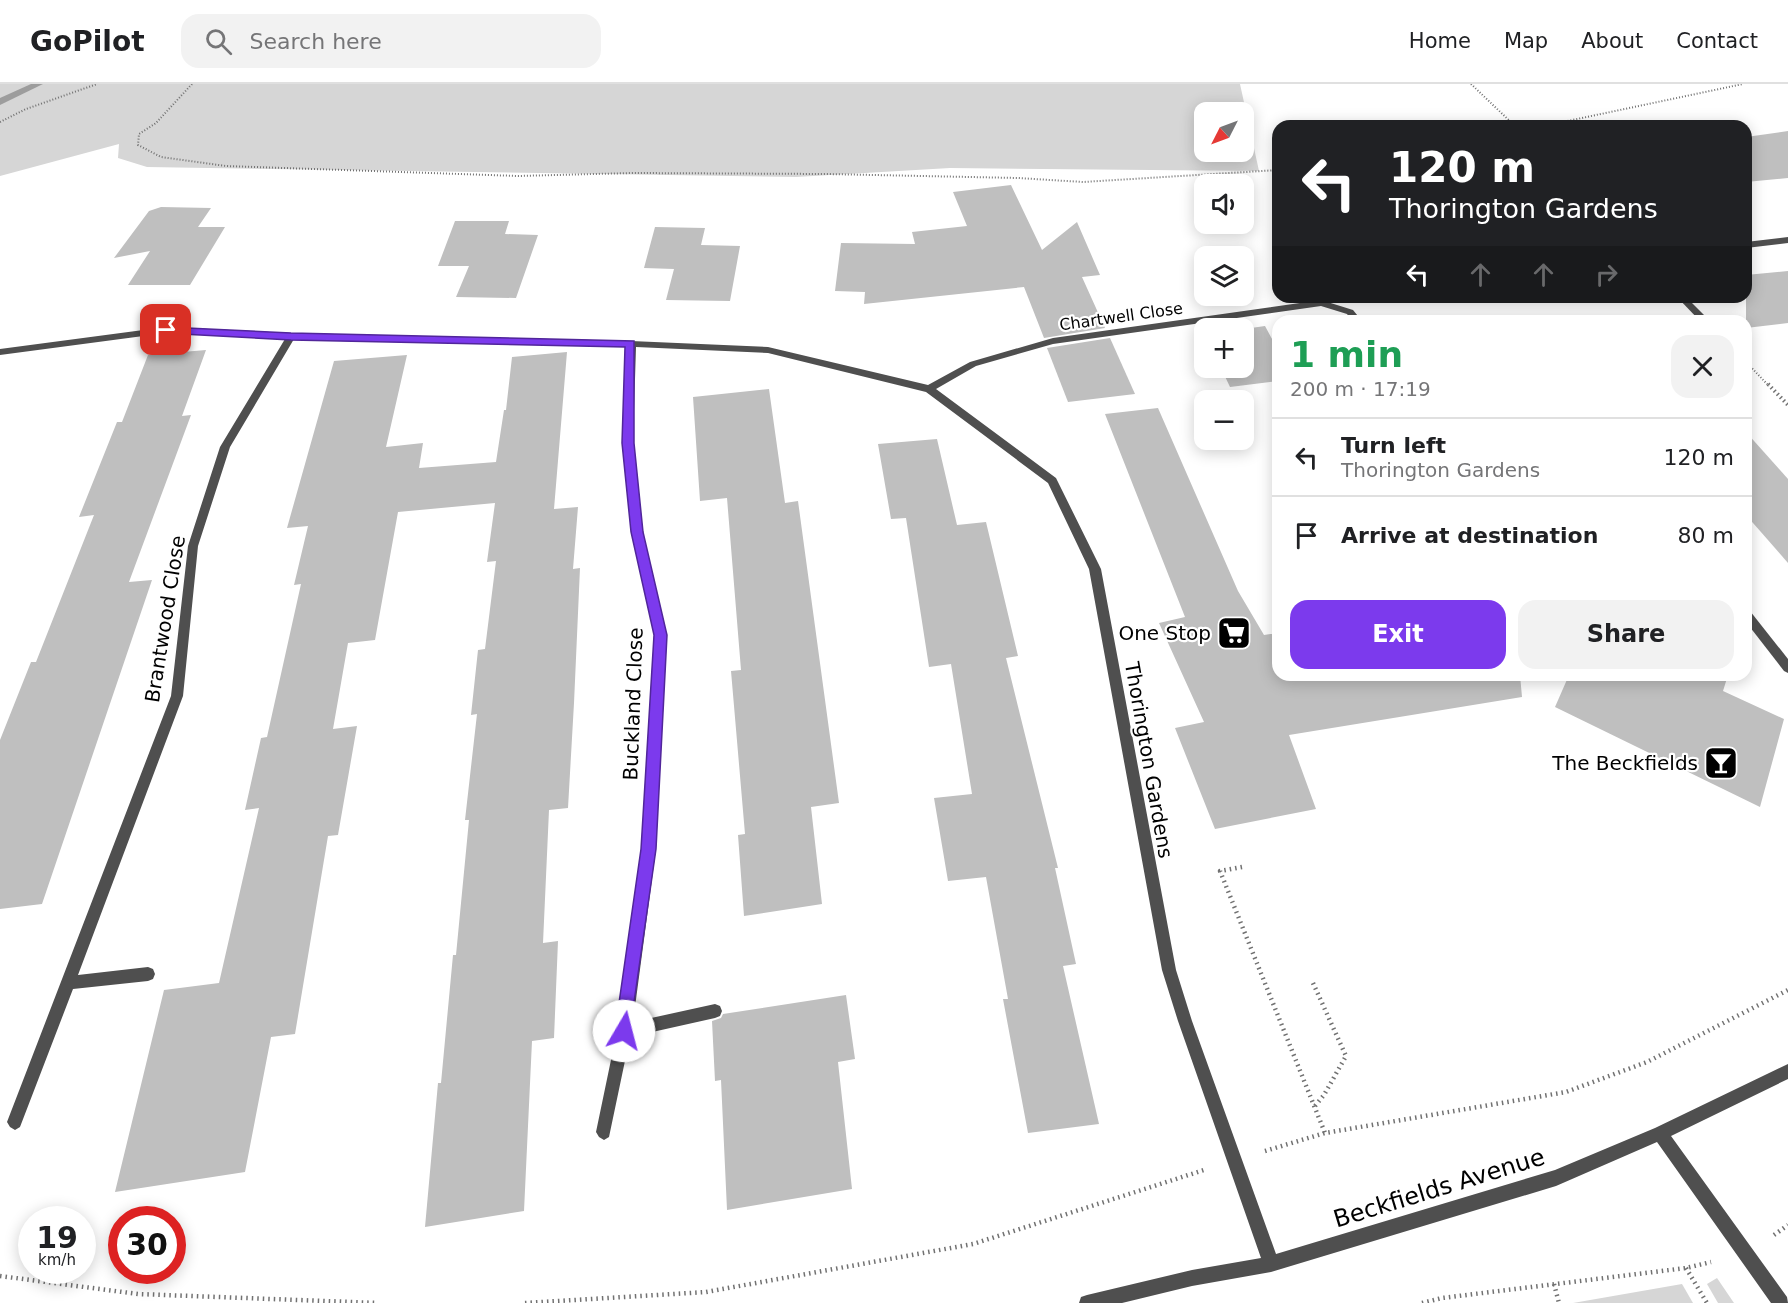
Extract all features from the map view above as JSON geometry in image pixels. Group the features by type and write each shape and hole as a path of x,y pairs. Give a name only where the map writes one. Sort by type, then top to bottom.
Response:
{"street":[{"path":"1752,244 1788,240"},
{"name":"Chartwell Close","path":"929,389 973,364 1053,341 1321,303 1350,312 1352,315"},
{"path":"1687,303 1699,315"},
{"name":"Thorington Gardens","path":"0,352 166,330 291,336 631,344 768,350 929,389 1052,481 1095,569 1169,970 1271,1264"},
{"name":"Brantwood Close","path":"15,1122 177,696 194,546 225,447 291,336"},
{"name":"Buckland Close","path":"604,1132 624,1031 649,849 660,635 637,532 628,443 631,344"},
{"path":"1752,622 1788,668"},
{"path":"67,983 148,974"},
{"path":"624,1031 715,1011"},
{"name":"Beckfields Avenue","path":"1087,1303 1192,1278 1271,1264 1556,1178 1659,1133 1788,1071"},
{"path":"1659,1133 1781,1303"}],"path":[{"path":"0,122 26,109 97,84"},
{"path":"192,84 156,123 139,134 138,145 161,157 226,166 518,176 633,173 825,174 1018,178 1083,182 1272,170"},
{"path":"1471,84 1509,120"},
{"path":"1572,120 1743,84"},
{"path":"1752,368 1788,405"},
{"path":"1242,867 1220,871 1325,1133"},
{"path":"1314,983 1346,1056 1324,1095 1315,1106"},
{"path":"525,1303 706,1292 973,1244 1325,1133 1566,1092 1647,1062 1788,990"},
{"path":"1782,994 1788,999"},
{"path":"1422,1303 1442,1298 1686,1268 1747,1254 1788,1225"},
{"path":"1686,1268 1707,1303"},
{"path":"0,1276 138,1294 378,1303"},
{"path":"1554,1284 1559,1303"}],"shaded area":[{"path":"0,84 1240,84 1244,102 1194,102 1194,162 1254,162 1254,148 1259,171 950,168 796,177 147,167 118,158 119,144 0,176"},
{"path":"1717,1278 1734,1303 1718,1303 1707,1284"},
{"path":"1682,1284 1693,1303 1573,1303"}],"building":[{"path":"1788,131 1788,178 1752,181 1752,136"},
{"path":"1011,185 1042,250 1077,222 1100,275 1082,277 1105,328 1044,338 1024,287 864,304 865,292 835,291 841,243 915,244 912,232 967,226 953,192"},
{"path":"161,207 211,208 198,227 225,227 190,285 128,285 150,251 114,258 149,211"},
{"path":"455,221 509,221 505,234 538,235 516,298 456,297 469,266 438,266"},
{"path":"655,227 705,228 701,245 740,246 730,301 666,300 674,269 644,268"},
{"path":"1788,271 1788,323 1752,327 1752,315 1746,315 1746,303 1752,303 1752,274"},
{"path":"1265,326 1272,339 1272,382 1230,387 1226,378 1254,378 1254,328"},
{"path":"1110,338 1135,394 1068,402 1047,348"},
{"path":"206,350 182,416 191,415 129,582 152,580 42,904 0,909 0,740 31,662 36,662 94,515 79,517 117,422 122,422 148,355"},
{"path":"567,352 554,509 578,507 573,569 580,568 574,703 568,808 549,810 543,943 558,941 554,1038 532,1041 524,1211 425,1227 438,1083 441,1083 469,820 465,820 477,714 471,715 478,650 485,649 496,561 487,562 495,503 398,512 375,640 348,643 333,729 357,726 338,835 328,836 295,1034 271,1037 245,1172 115,1192 164,990 219,983 259,808 245,810 261,738 267,737 301,584 294,585 308,526 287,528 334,361 407,355 386,447 423,443 419,468 496,462 504,410 506,410 512,357"},
{"path":"769,389 785,503 798,501 839,803 811,807 822,904 744,916 738,835 745,834 731,671 741,670 727,498 700,501 693,397"},
{"path":"1158,408 1238,591 1264,635 1272,634 1272,681 1521,681 1522,697 1289,735 1316,809 1215,829 1175,728 1204,722 1159,623 1185,617 1105,414"},
{"path":"937,439 957,525 986,522 1018,656 1006,658 1058,868 1055,868 1076,964 1063,966 1099,1124 1028,1133 1003,999 1008,999 986,877 948,881 934,798 972,794 951,664 929,667 906,518 891,519 878,444"},
{"path":"1752,439 1788,479 1788,563 1752,522"},
{"name":"The Beckfields","path":"1566,681 1726,681 1723,691 1784,719 1760,807 1555,707"},
{"path":"846,995 855,1059 838,1062 852,1189 727,1210 721,1080 715,1081 712,1021 721,1018 723,1014"}],"waterway":[{"path":"0,102 38,84"}],"place":[{"name":"One Stop","path":"1234,633"},
{"name":"The Beckfields","path":"1721,763"}],"route":[{"path":"166,330 291,336 631,344 628,443 637,532 660,635 649,849 624,1031"}]}
